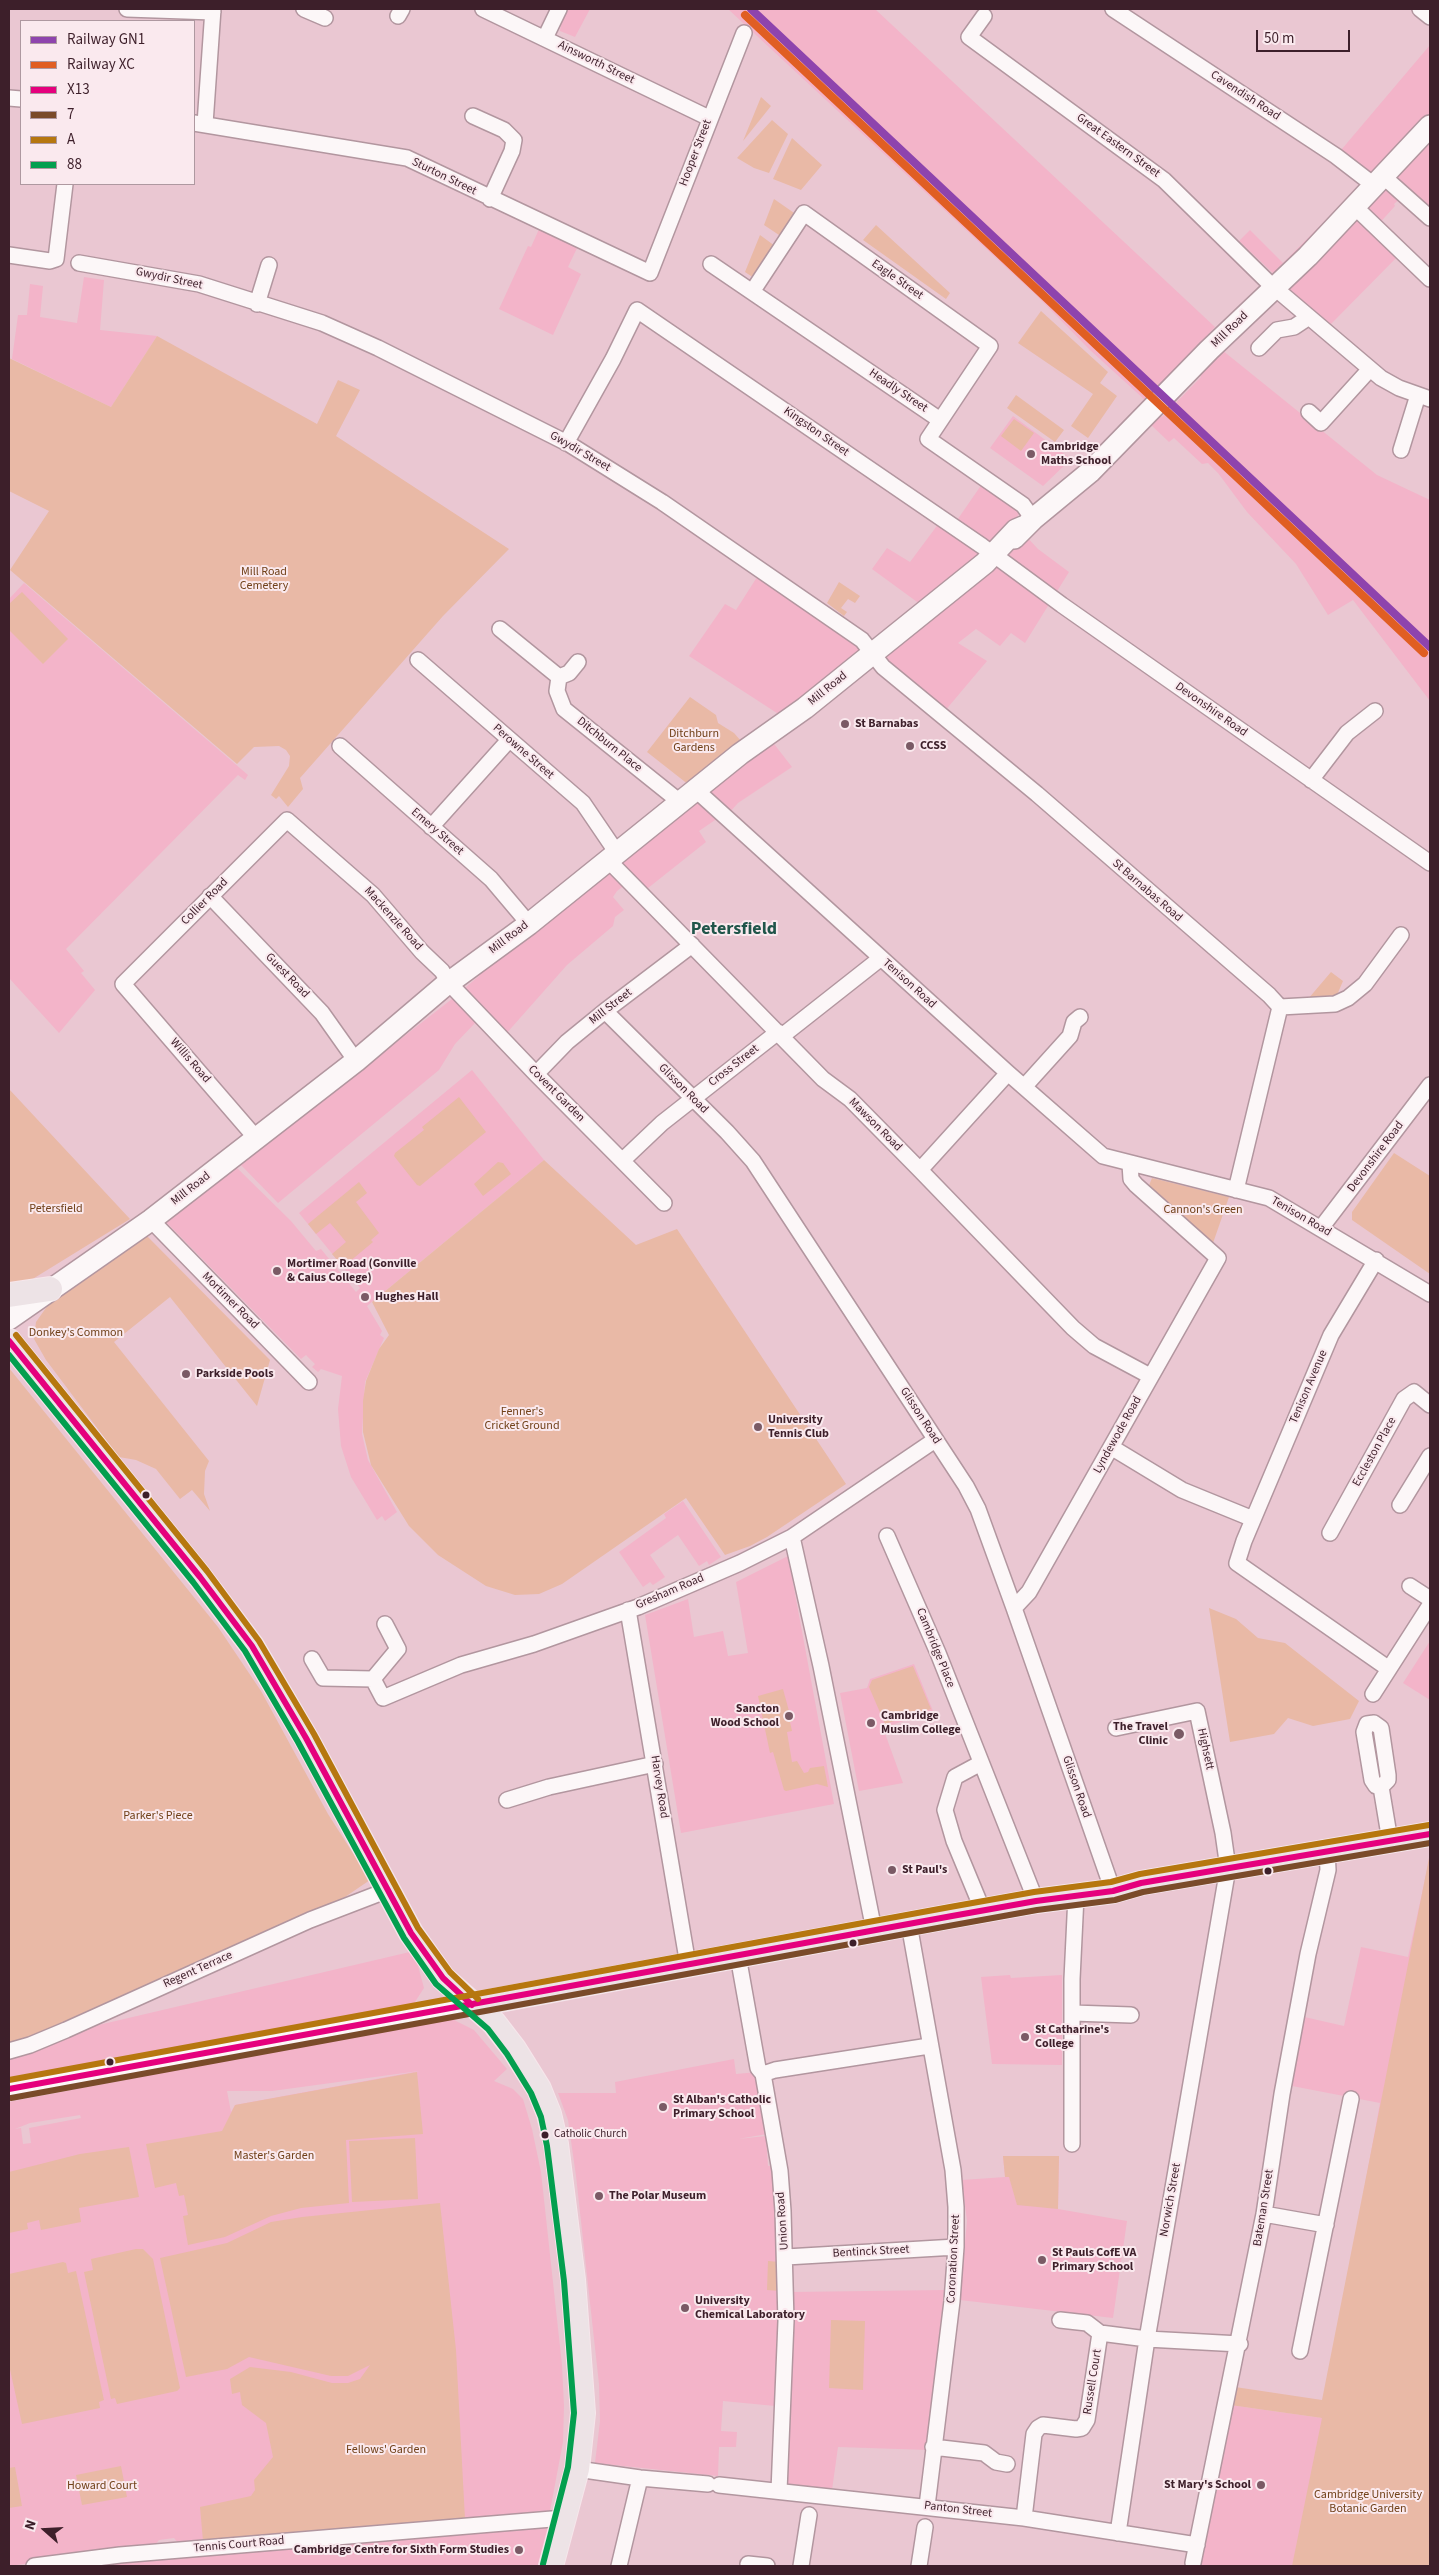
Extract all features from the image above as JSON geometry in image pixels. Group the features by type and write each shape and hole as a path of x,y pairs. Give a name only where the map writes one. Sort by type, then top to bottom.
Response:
{"main road":[{"path":"9,1295 50,1290"},
{"path":"9,1341 200,1577 252,1646 281,1695 411,1933 443,1978 494,2023 514,2049 539,2089 549,2114 556,2144 574,2280 582,2386 582,2429 577,2469 551,2566"},
{"path":"472,2005 983,1910 1113,1891 1141,1883 1430,1834"}],"street":[{"path":"127,9 213,10 199,123"},
{"path":"304,9 325,18"},
{"name":"Ainsworth Street","path":"483,9 709,118"},
{"path":"544,38 558,9"},
{"name":"Cavendish Road","path":"1113,9 1336,156 1379,181 1430,218"},
{"name":"Great Eastern Street","path":"984,16 969,37 1164,180 1274,288"},
{"name":"Hooper Street","path":"650,273 709,118 744,33"},
{"path":"473,116 504,130 514,140 512,150 490,199"},
{"name":"Sturton Street","path":"199,123 407,158 490,199 650,273"},
{"name":"Mill Road","path":"9,1319 150,1220 356,1062 449,983 528,924 688,796 873,653 992,549 1009,542 1028,523 1090,472 1209,350 1355,207 1430,126"},
{"path":"9,256 50,261 56,259 65,185"},
{"path":"1355,207 1430,279"},
{"name":"Eagle Street","path":"752,292 804,213 990,346 940,420"},
{"name":"Gwydir Street","path":"79,263 180,279 322,323 378,348 566,443 662,502 862,640 873,653"},
{"name":"Headly Street","path":"711,264 940,420 928,439 1023,505 1028,523"},
{"path":"257,304 269,265"},
{"path":"1274,288 1381,378 1424,397 1401,450"},
{"name":"Kingston Street","path":"566,443 613,359 637,310 992,549"},
{"path":"1264,339 1277,330 1300,324 1309,317"},
{"path":"1309,412 1322,423 1370,369"},
{"name":"Devonshire Road","path":"992,549 1311,780 1430,863"},
{"path":"500,629 559,677 569,673 578,662"},
{"name":"St Barnabas Road","path":"873,653 878,662 1036,794 1269,995 1280,1007"},
{"name":"Perowne Street","path":"418,660 583,804 612,857"},
{"name":"Ditchburn Place","path":"559,677 557,691 564,709 688,796"},
{"path":"1311,780 1347,733 1375,711"},
{"path":"431,827 509,740"},
{"name":"Emery Street","path":"340,746 491,879 528,924"},
{"name":"Tenison Road","path":"688,796 881,958 1008,1074 1103,1156 1269,1198 1376,1260 1430,1294"},
{"name":"Collier Road","path":"123,984 287,820"},
{"name":"Mackenzie Road","path":"287,820 373,895 422,952 438,966 449,983"},
{"name":"Mawson Road","path":"612,857 692,945 823,1078 850,1099 1083,1338 1150,1376"},
{"name":"Guest Road","path":"210,896 322,1013 356,1062"},
{"path":"1236,1190 1280,1007 1335,1004 1348,998 1365,984 1402,935"},
{"name":"Mill Street","path":"536,1074 567,1042 692,945"},
{"name":"Cross Street","path":"623,1160 656,1128 692,1099 881,958"},
{"name":"Covent Garden","path":"449,983 536,1074 664,1202"},
{"name":"Willis Road","path":"123,984 256,1138"},
{"name":"Glisson Road","path":"605,1011 727,1132 753,1161 966,1486 978,1509 1014,1608 1113,1891"},
{"path":"1024,1087 1070,1036 1074,1022 1080,1017"},
{"path":"920,1170 1008,1074"},
{"name":"Devonshire Road","path":"1321,1228 1430,1085"},
{"name":"Lyndewode Road","path":"1014,1608 1029,1592 1218,1258 1136,1186 1130,1179 1130,1164"},
{"name":"Mortimer Road","path":"150,1220 310,1382"},
{"name":"Tenison Avenue","path":"1376,1260 1331,1335 1253,1519 1237,1563 1389,1669"},
{"name":"Eccleston Place","path":"1330,1532 1404,1399 1414,1392 1430,1405"},
{"name":"Gresham Road","path":"373,1679 383,1698 461,1665 534,1644 628,1610 740,1563 792,1537 935,1440"},
{"path":"1111,1447 1182,1490 1253,1519"},
{"path":"1400,1506 1430,1456"},
{"name":"Cambridge Place","path":"887,1536 938,1653 1036,1901"},
{"path":"792,1537 823,1675 874,1930"},
{"path":"1410,1586 1430,1599"},
{"path":"1373,1694 1430,1605"},
{"name":"Harvey Road","path":"628,1610 656,1764 688,1965"},
{"path":"312,1659 323,1678 373,1679 398,1649 384,1624"},
{"name":"Highsett","path":"1116,1728 1197,1711 1223,1833 1228,1868"},
{"path":"507,1800 549,1787 656,1764"},
{"path":"981,1764 955,1777 946,1810 954,1841 983,1910"},
{"path":"1381,1787 1390,1841"},
{"name":"Bateman Street","path":"1193,2563 1240,2344 1264,2214 1282,2094 1308,1954 1328,1870 1327,1852"},
{"name":"Norwich Street","path":"1118,2533 1147,2339 1228,1868"},
{"name":"Regent Terrace","path":"9,2051 66,2030 310,1920 388,1890"},
{"path":"1072,2144 1076,1896"},
{"name":"Coronation Street","path":"909,1924 929,2046 953,2170 956,2207 956,2247 927,2506"},
{"name":"Union Road","path":"738,1956 758,2068 763,2074 780,2171 786,2257 784,2401 779,2491"},
{"path":"9,2089 472,2005"},
{"path":"1073,2013 1131,2015"},
{"path":"763,2074 775,2070 929,2046"},
{"path":"1300,2352 1351,2099"},
{"path":"1264,2214 1326,2225"},
{"name":"Bentinck Street","path":"786,2257 956,2247"},
{"name":"Russell Court","path":"1024,2518 1034,2434 1043,2425 1082,2428 1087,2420 1100,2333 1087,2323 1060,2320"},
{"path":"1100,2333 1147,2339 1240,2344"},
{"path":"934,2447 984,2453 996,2462 1008,2464"},
{"name":"Panton Street","path":"577,2469 640,2478 927,2506 1024,2518 1197,2545"},
{"path":"619,2566 640,2478"},
{"path":"801,2566 809,2515"},
{"name":"Tennis Court Road","path":"34,2566 130,2554 564,2518"},
{"path":"918,2566 924,2527"},
{"path":"748,2564 767,2566"}],"shaded area":[{"path":"563,9 590,9 575,37 560,31"},
{"path":"728,9 875,9 1215,327 1206,337 1207,339 1146,401 1090,350 1038,297"},
{"path":"1430,45 1430,209 1404,195 1394,204 1395,206 1376,227 1402,252 1329,326 1239,241 1250,230 1283,263 1355,191 1366,177 1336,156"},
{"path":"540,227 578,246 568,267 581,274 553,335 499,309 528,246 531,247"},
{"path":"84,277 104,280 100,330 157,336 111,407 12,359 18,315 27,315 30,284 43,286 40,317 77,323"},
{"path":"1222,350 1377,475 1430,500 1430,701 1353,600 1328,615 1296,564 1247,512 1218,473 1208,463 1202,464 1174,438 1169,442 1150,424 1159,414 1162,417 1201,377 1198,373"},
{"name":"Cambridge Maths School","path":"1013,416 1071,459 1043,486 990,448"},
{"path":"982,484 1021,511 998,543 924,607 872,569 887,548 910,562 942,519 953,526"},
{"path":"1025,535 1038,549 1069,572 1025,643 1011,633 1000,646 976,629 958,643 987,661 944,712 880,655"},
{"path":"759,574 856,643 863,655 783,717 689,656 725,604 736,610"},
{"path":"24,583 248,775 245,780 238,775 66,949 84,971 81,973 95,990 59,1033 9,978 9,599"},
{"path":"771,740 792,767 738,803 729,813 699,831 706,842 638,896 626,884 617,891 613,897 624,910 615,917 613,926 567,965 497,1044 475,1023 455,1044 439,1070 278,1203 240,1164 452,999 479,976 481,968"},
{"name":"Hughes Hall","path":"472,1070 544,1160 367,1306 382,1331 380,1335 384,1338 365,1382 362,1434 368,1460 397,1512 385,1521 382,1516 377,1520 351,1477 341,1446 338,1409 342,1376 321,1369 318,1372 312,1367 315,1364 306,1355 301,1359 163,1219 234,1165 291,1221 316,1251 321,1249 356,1292 360,1288 299,1213"},
{"path":"683,1501 721,1557 709,1565 707,1561 699,1566 678,1535 650,1555 665,1577 653,1585 650,1582 643,1587 619,1552 666,1518 664,1514"},
{"path":"788,1556 834,1804 681,1833 645,1615 688,1599 694,1637 723,1631 728,1656 748,1653 736,1582"},
{"path":"1430,1641 1430,1700 1403,1683"},
{"name":"Cambridge Muslim College","path":"914,1664 933,1711 883,1728 903,1783 859,1791 840,1693 867,1688 870,1679"},
{"name":"Cambridge University Botanic Garden","path":"1430,1857 1430,2566 1199,2566 1230,2405 1322,2418 1380,2103 1287,2085 1300,2016 1344,2026 1361,1947 1408,1957"},
{"path":"414,1951 424,1988 411,2008 9,2077 9,2052 90,2027"},
{"name":"St Catharine's College","path":"1010,1975 1011,1978 1062,1975 1062,2065 992,2064 981,1977"},
{"path":"450,2018 474,2030 507,2069 494,2081 513,2089 523,2099 532,2129 541,2172 562,2365 564,2406 563,2442 550,2511 546,2517 179,2544 174,2538 159,2540 154,2546 9,2566 9,2102","holes":["419,2071 235,2105 231,2112 227,2091 272,2091","80,2115 81,2118 29,2128 31,2143 23,2144 21,2128 15,2129 30,2123"]},
{"name":"University Chemical Laboratory","path":"734,2059 736,2074 757,2072 767,2134 738,2139 766,2136 768,2166 775,2165 781,2239 775,2406 723,2401 721,2431 737,2432 736,2447 719,2447 718,2476 595,2463 600,2421 599,2384 576,2176 568,2120 558,2093 616,2093 615,2082"},
{"name":"St Pauls CofE VA Primary School","path":"1003,2156 1059,2156 1058,2209 1127,2221 1113,2318 960,2300 967,2221 962,2180 1005,2177"},
{"path":"944,2290 928,2450 838,2447 832,2490 783,2488 790,2292"},
{"path":"547,2525 548,2533 540,2566 66,2566"}],"green space":[{"path":"761,97 771,106 743,141"},
{"path":"772,120 788,134 769,173 754,168 737,158"},
{"path":"792,138 822,165 801,190 773,179"},
{"path":"774,199 797,215 782,237 764,225"},
{"path":"876,225 950,293 946,299 863,240"},
{"path":"760,235 775,246 754,278 745,272"},
{"path":"1041,311 1108,372 1100,383 1117,396 1088,438 1071,426 1093,394 1018,343"},
{"name":"Mill Road Cemetery","path":"157,336 317,424 338,380 360,390 336,436 509,549 443,616 300,778 303,789 288,807 279,796 276,799 271,795 289,766 290,756 286,750 279,746 254,747 237,764 10,570 49,511 9,491 9,358 111,407"},
{"path":"1016,395 1064,430 1055,442 1007,408"},
{"path":"1014,419 1034,433 1021,451 1001,436"},
{"path":"839,582 860,596 855,603 848,599 841,608 847,612 844,616 827,603"},
{"path":"22,592 68,639 43,664 9,630 9,604"},
{"name":"Ditchburn Gardens","path":"690,697 716,715 718,723 734,733 741,741 689,785 647,752"},
{"path":"1331,972 1343,981 1337,995 1308,999"},
{"name":"Petersfield","path":"9,1089 130,1219 31,1280 9,1283"},
{"path":"459,1097 486,1132 420,1186 417,1185 394,1156 395,1153 424,1130 422,1127"},
{"path":"1394,1153 1430,1176 1430,1274 1352,1220 1352,1212"},
{"name":"Fenner's Cricket Ground","path":"544,1160 636,1245 677,1229 846,1484 767,1537 750,1546 725,1555 686,1498 562,1584 539,1594 515,1595 486,1586 438,1555 409,1526 371,1465 363,1432 363,1401 366,1381 379,1349 389,1335 372,1302"},
{"path":"498,1162 503,1163 511,1174 483,1196 474,1184"},
{"name":"Cannon's Green","path":"1152,1178 1229,1197 1213,1243 1148,1188"},
{"path":"359,1182 367,1193 356,1202 379,1233 371,1240 373,1242 343,1267 332,1254 346,1242 330,1223 316,1234 308,1224"},
{"name":"Donkey's Common","path":"143,1232 270,1360 257,1406 170,1297 114,1342 209,1461 205,1471 204,1494 210,1511 192,1490 180,1499 156,1469 136,1460 119,1457 46,1360 34,1339 36,1322 48,1305"},
{"name":"Parker's Piece","path":"9,1368 218,1627 261,1691 328,1814 370,1880 345,1897 108,2002 50,2032 9,2044"},
{"path":"1209,1608 1236,1619 1258,1638 1285,1643 1359,1701 1350,1719 1313,1726 1288,1718 1274,1734 1230,1742"},
{"path":"913,1666 931,1709 885,1724 869,1687 872,1680"},
{"path":"783,1689 792,1722 790,1722 792,1731 787,1732 792,1762 797,1761 804,1773 808,1772 810,1768 824,1766 828,1787 817,1784 784,1790 773,1752 770,1753 758,1696"},
{"name":"Cambridge University Botanic Garden","path":"1429,1858 1430,2566 1292,2566 1322,2418 1230,2405 1235,2387 1322,2400"},
{"name":"Master's Garden","path":"417,2072 423,2134 346,2140 349,2203 301,2208 271,2216 225,2237 188,2245 183,2216 188,2215 184,2195 179,2196 176,2183 155,2188 146,2144 222,2131 235,2105"},
{"path":"415,2138 418,2199 352,2202 349,2141"},
{"path":"129,2147 139,2197 79,2208 81,2222 41,2230 39,2220 27,2223 28,2229 9,2233 9,2172 80,2154"},
{"path":"1003,2156 1059,2156 1058,2209 1017,2205 1009,2177 1005,2177"},
{"name":"Fellows' Garden","path":"440,2203 456,2350 465,2519 203,2541 200,2507 251,2496 255,2490 254,2480 273,2457 266,2423 242,2405 240,2392 232,2394 230,2379 250,2367 291,2372 332,2383 348,2383 360,2379 370,2365 348,2376 331,2376 249,2357 227,2369 186,2377 160,2258 227,2243 271,2222 302,2217"},
{"path":"143,2249 153,2259 180,2388 177,2391 117,2404 115,2398 111,2399 84,2272 93,2270 91,2259"},
{"path":"768,2261 780,2262 779,2291 767,2290"},
{"path":"63,2262 66,2263 68,2273 76,2271 104,2400 99,2402 100,2408 22,2424 9,2365 9,2274"},
{"path":"831,2320 865,2321 863,2390 829,2388"},
{"name":"Howard Court","path":"121,2466 127,2497 82,2505 76,2475"},
{"path":"15,2467 22,2506 9,2508 9,2468"}],"rail line":[{"name":"GN1","path":"751,9 1430,647"},
{"name":"XC","path":"745,15 1424,653"}],"transit line":[{"name":"A","path":"16,1335 207,1571 259,1641 314,1734 418,1928 450,1972 478,1999"},
{"name":"X13","path":"9,1341 200,1577 252,1646 306,1738 411,1933 443,1978 472,2005"},
{"name":"88","path":"9,1355 193,1582 245,1651 298,1742 404,1938 436,1984 488,2029 507,2054 531,2093 541,2117 547,2146 564,2281 574,2413 568,2467 543,2564"},
{"name":"A","path":"9,2080 950,1907 1034,1892 1111,1882 1140,1874 1429,1825"},
{"name":"X13","path":"9,2089 952,1916 1036,1901 1113,1891 1141,1883 1430,1834"},
{"name":"7","path":"11,2098 1037,1910 1115,1900 1143,1892 1430,1843"}],"place":[{"name":"Cambridge Maths School","path":"1031,454"},
{"name":"St Barnabas","path":"845,724"},
{"name":"CCSS","path":"910,746"},
{"name":"Mortimer Road (Gonville & Caius College)","path":"277,1271"},
{"name":"Hughes Hall","path":"365,1297"},
{"name":"Parkside Pools","path":"186,1374"},
{"name":"University Tennis Club","path":"758,1427"},
{"name":"Sancton Wood School","path":"789,1716"},
{"name":"Cambridge Muslim College","path":"871,1723"},
{"name":"The Travel Clinic","path":"1179,1734"},
{"name":"St Paul's","path":"892,1870"},
{"name":"St Catharine's College","path":"1025,2037"},
{"name":"St Alban's Catholic Primary School","path":"663,2107"},
{"name":"Catholic Church","path":"545,2135"},
{"name":"The Polar Museum","path":"599,2196"},
{"name":"St Pauls CofE VA Primary School","path":"1042,2260"},
{"name":"University Chemical Laboratory","path":"685,2308"},
{"name":"St Mary's School","path":"1261,2485"},
{"name":"Cambridge Centre for Sixth Form Studies","path":"519,2550"}],"district":[{"name":"Petersfield","path":"734,930"}]}
